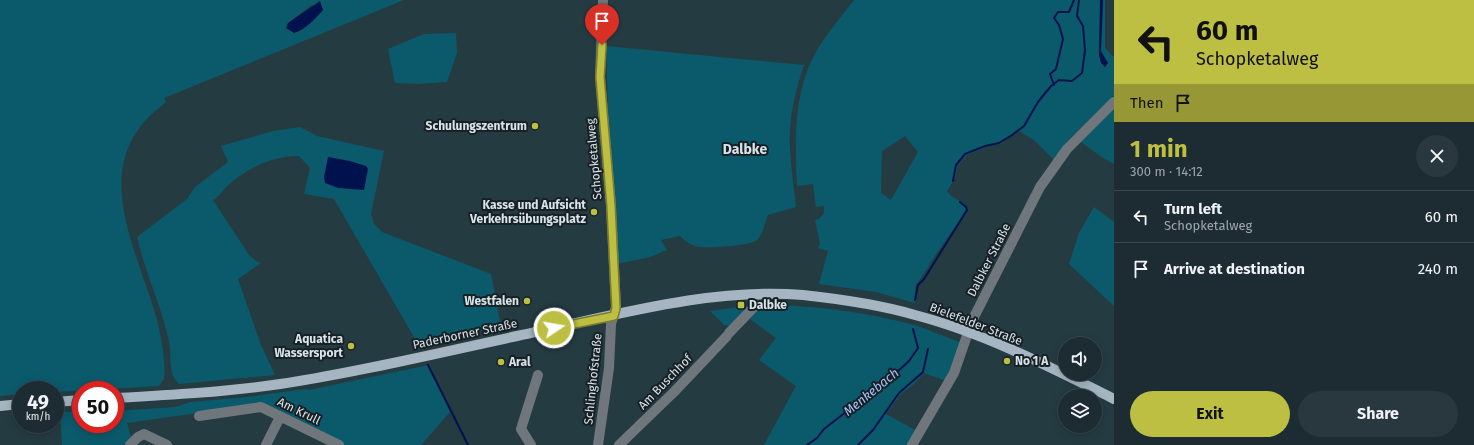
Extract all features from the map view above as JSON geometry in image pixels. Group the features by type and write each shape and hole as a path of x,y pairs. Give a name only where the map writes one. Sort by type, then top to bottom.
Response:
{"main road":[{"name":"Paderborner Straße","path":"124,397 232,390 314,378 701,299 757,294 800,295 837,299 914,314"},
{"name":"Bielefelder Straße","path":"914,314 968,333 1042,365 1114,399"},
{"path":"0,406 12,405"}],"street":[{"name":"Schopketalweg","path":"603,0 600,77 611,206 616,308 614,316"},
{"name":"Dalbker Straße","path":"912,445 954,373 968,333 998,269 1049,172 1075,140 1114,102"},
{"name":"Am Buschhof","path":"619,445 674,392 756,305 757,294"},
{"name":"Schlinghofstraße","path":"598,445 609,368 611,330 614,316"},
{"path":"531,445 522,429 538,375"},
{"name":"Am Krull","path":"199,416 261,407 339,445"},
{"path":"266,445 280,417"},
{"path":"130,445 138,437 144,434 167,445"}],"shaded area":[{"path":"0,0 404,0 164,98 166,102 141,126 126,153 122,177 122,202 135,254 159,328 163,353 164,379 159,386 124,388 124,381 72,381 72,391 64,391 64,381 12,381 12,395 0,396","holes":["313,4 307,22 302,28 294,33 287,28 288,23"]},
{"path":"854,0 1105,0 1105,48 1114,57 1114,96 1067,141 1054,160 1034,140 1019,131 1000,144 987,147 967,155 958,165 955,178 947,191 963,203 967,208 915,286 915,303 876,292 819,284 828,251 818,248 820,243 815,220 819,219 824,213 824,206 816,207 813,184 797,186 797,118 803,84 808,68 820,45","holes":["905,136 918,152 891,200 881,193 882,151"]},
{"path":"1100,0 1103,0 1101,51 1108,63 1105,67 1101,63 1099,55"},
{"path":"320,1 323,10 306,27 294,33 286,28 288,23"},
{"path":"456,33 457,53 447,82 418,84 395,83 388,49 424,34"},
{"path":"606,46 804,65 795,96 790,128 790,156 796,207 768,215 759,238 747,244 699,247 690,244 680,236 661,240 667,250 650,257 617,264 609,140"},
{"path":"1114,108 1114,164 1081,142"},
{"path":"300,127 317,136 384,151 371,214 374,224 382,232 491,274 501,327 418,344 334,199 304,194 310,168 299,156 279,158 260,164 242,174 213,200 249,255 261,263 238,279 261,345 275,375 179,384 175,380 171,369 170,346 166,328 144,263 137,237 187,199 195,187 228,162 221,146 273,131"},
{"path":"328,157 366,166 368,169 364,190 338,188 325,183 324,177"},
{"path":"1094,207 1114,222 1114,306 1069,264 1079,233"},
{"path":"769,305 824,308 860,313 914,325 960,342 946,381 924,373 914,384 900,395 886,414 917,431 909,445 764,445 796,386 759,360 776,338 750,319 760,308"},
{"path":"747,306 748,309 730,326 724,325 710,311"},
{"path":"429,365 450,412 421,445 344,445 262,404 127,423 131,437 124,445 62,445 61,433 64,433 64,411 72,412 72,433 124,433 124,410 176,407 190,402 247,397 306,389 309,390"}],"waterway":[{"name":"Menkebach","path":"1054,85 1050,74 1056,69 1063,39 1059,25 1054,18 1058,12 1069,12 1074,0"},
{"name":"Menkebach","path":"953,181 956,165 965,154 985,146 999,143 1012,135 1024,126 1038,102 1051,86 1059,80 1072,81 1082,73 1085,50 1083,26 1077,16 1079,0"},
{"name":"Menkebach","path":"915,300 918,285 924,279 967,210 966,207 960,202"},
{"name":"Menkebach","path":"807,445 817,438 824,429 896,373 909,361 918,348 913,329"},
{"name":"Menkebach","path":"858,445 873,430 899,393 923,372 928,349"},
{"path":"428,365 468,445"}],"place":[{"name":"Schulungszentrum","path":"535,126"},
{"name":"Kasse und Aufsicht Verkehrsübungsplatz","path":"594,212"},
{"name":"Westfalen","path":"527,301"},
{"name":"Dalbke","path":"741,305"},
{"name":"Aquatica Wassersport","path":"351,346"},
{"name":"No 1 A","path":"1007,361"},
{"name":"Aral","path":"501,362"}],"district":[{"name":"Dalbke","path":"745,149"}],"route":[{"path":"554,328 614,316 616,308 608,159 600,77 602,45"}]}
